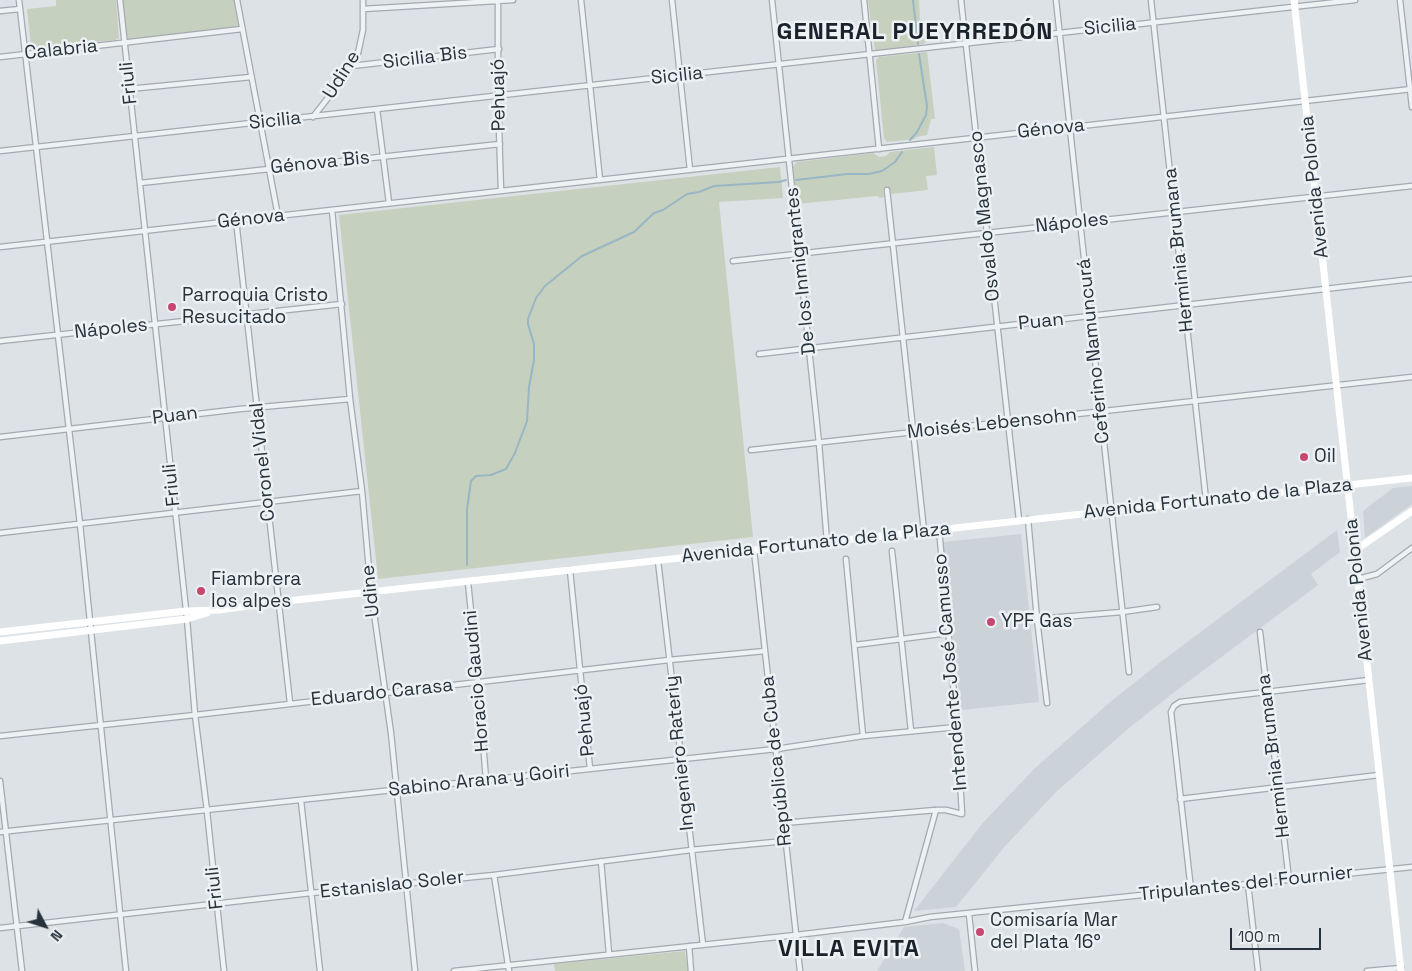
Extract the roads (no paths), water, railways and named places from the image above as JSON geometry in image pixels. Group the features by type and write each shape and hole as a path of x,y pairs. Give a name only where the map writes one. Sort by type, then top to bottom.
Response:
{"main road":[{"name":"Avenida Polonia","path":"1295,3 1401,969"},
{"name":"Avenida Fortunato de la Plaza","path":"0,640 91,631 278,602 1412,478"},
{"path":"1354,551 1412,510"},
{"name":"Avenida Fortunato de la Plaza","path":"0,632 90,622 186,615"}],"street":[{"path":"19,0 80,524 126,971"},
{"name":"Friuli","path":"120,0 186,615 195,716 224,971"},
{"path":"237,0 278,216"},
{"name":"Udine","path":"312,117 332,95 352,66 362,42 364,30 363,0"},
{"path":"363,8 513,0"},
{"path":"581,0 600,180"},
{"path":"672,0 690,170"},
{"name":"De los Inmigrantes","path":"772,0 819,442 827,542"},
{"path":"864,0 879,149"},
{"name":"Osvaldo Magnasco","path":"961,0 1019,520"},
{"name":"Ceferino Namuncurá","path":"1056,0 1129,672"},
{"name":"Herminia Brumana","path":"1151,0 1206,500"},
{"name":"Sicilia","path":"0,151 966,44 1295,3 1355,0"},
{"path":"1400,0 1412,107"},
{"name":"Pehuajó","path":"498,1 501,191"},
{"path":"0,11 20,9"},
{"name":"Calabria","path":"0,56 242,29"},
{"name":"Sicilia Bis","path":"352,66 498,49"},
{"path":"130,89 251,77"},
{"name":"Génova","path":"0,246 1411,89"},
{"path":"377,110 389,203"},
{"name":"Génova Bis","path":"140,183 500,144"},
{"name":"Nápoles","path":"733,260 1412,186"},
{"name":"Intendente José Camusso","path":"886,190 924,531"},
{"name":"Udine","path":"332,210 371,592 391,733 415,971"},
{"name":"Coronel Vidal","path":"236,220 290,703"},
{"name":"Puan","path":"759,354 1412,279"},
{"name":"Nápoles","path":"0,342 342,304"},
{"name":"Moisés Lebensohn","path":"751,450 1412,377"},
{"name":"Puan","path":"0,437 257,407 350,399"},
{"path":"0,533 362,491"},
{"path":"1028,520 1047,703"},
{"name":"Intendente José Camusso","path":"936,810 946,810 962,814 957,726 939,529"},
{"path":"1358,580 1377,574 1412,548"},
{"name":"República de Cuba","path":"754,550 800,971"},
{"path":"892,551 911,731"},
{"path":"846,559 864,736"},
{"name":"Ingeniero Rateriy","path":"658,561 703,945"},
{"name":"Pehuajó","path":"570,570 590,769"},
{"name":"Horacio Gaudini","path":"468,582 486,779"},
{"path":"1037,619 1158,607"},
{"name":"Herminia Brumana","path":"1260,632 1288,880"},
{"path":"855,645 948,633"},
{"name":"Eduardo Carasa","path":"0,736 195,716 384,692 765,651"},
{"path":"1191,890 1170,712 1174,706 1180,702 1369,680"},
{"name":"Sabino Arana y Goiri","path":"3,832 302,801 486,779 681,760 957,726"},
{"path":"1180,799 1380,775"},
{"path":"0,781 3,832 22,971"},
{"path":"302,801 320,971"},
{"path":"783,822 936,810 905,922"},
{"name":"Estanislao Soler","path":"0,928 785,841"},
{"path":"601,861 609,954"},
{"name":"Tripulantes del Fournier","path":"454,971 509,968 609,954 905,922 930,917 1412,867"},
{"path":"494,874 509,968"},
{"path":"1248,884 1258,971"},
{"path":"969,914 975,971"},
{"path":"688,946 691,971"},
{"path":"1367,971 1401,969"}],"waterway":[{"path":"913,0 918,44"},
{"path":"910,140 917,132 926,115 927,106 919,54"},
{"path":"796,180 847,174 869,174 882,171 895,162 902,152"},
{"path":"467,565 467,509 471,481 476,476 491,475 506,469 515,453 527,421 529,387 534,360 534,344 528,319 536,298 545,286 582,256 634,232 654,213 663,210 687,194 714,186 786,180"}],"place":[{"name":"Parroquia Cristo Resucitado","path":"172,307"},
{"name":"Oil","path":"1304,457"},
{"name":"Fiambrera los alpes","path":"201,591"},
{"name":"YPF Gas","path":"991,622"},
{"name":"Comisaría Mar del Plata 16°","path":"980,932"}],"district":[{"name":"GENERAL PUEYRREDÓN","path":"915,32"},
{"name":"VILLA EVITA","path":"849,949"}]}
